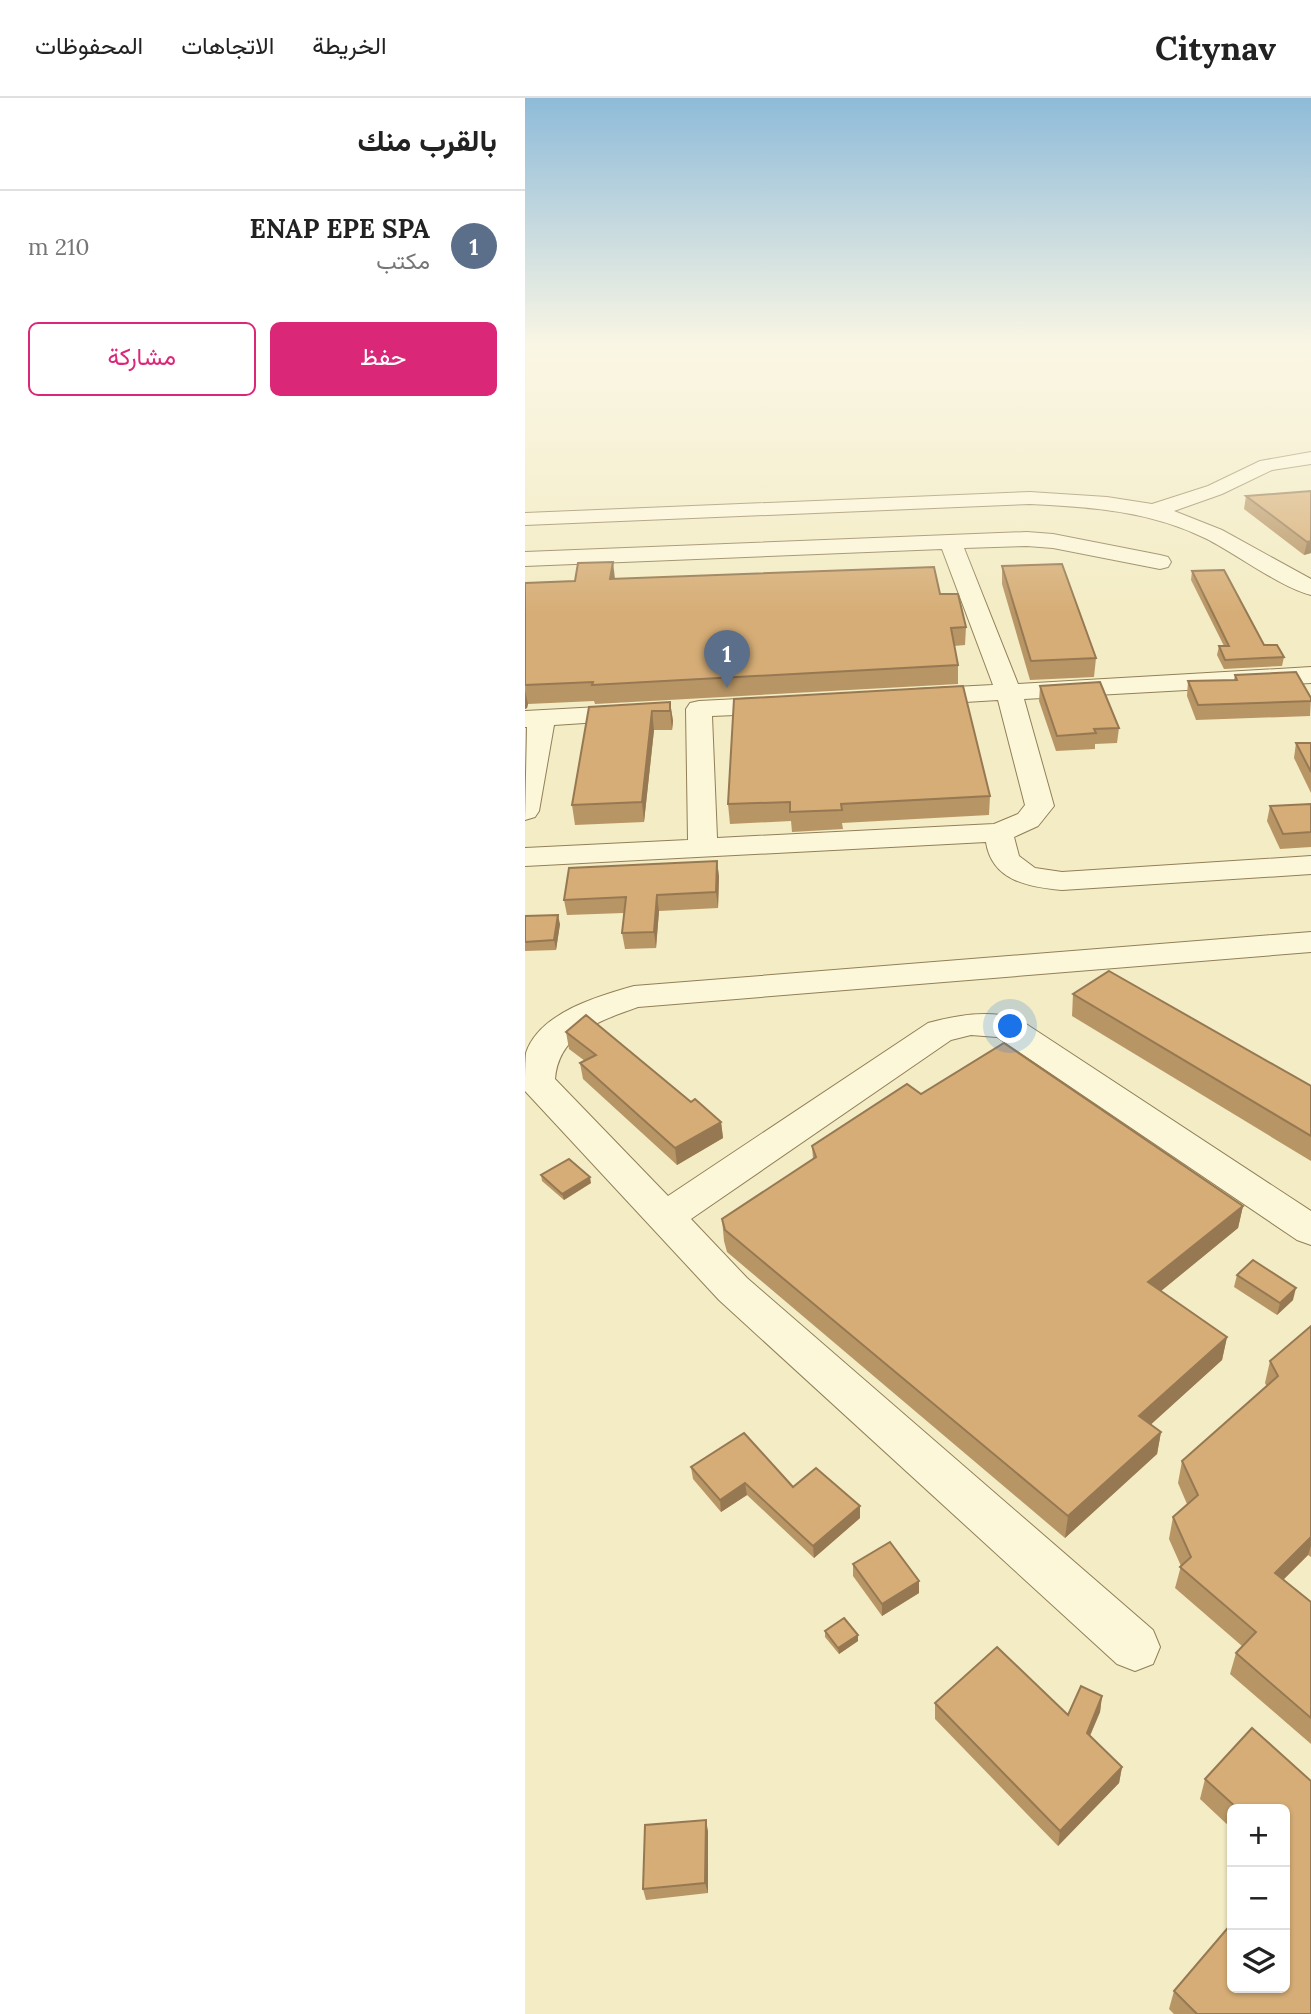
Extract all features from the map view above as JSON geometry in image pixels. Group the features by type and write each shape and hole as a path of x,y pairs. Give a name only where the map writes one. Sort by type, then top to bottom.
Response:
{"street":[{"path":"1153,511 1215,490 1239,476 1267,466 1311,458"},
{"path":"525,519 1030,498 1083,501 1153,511 1198,527 1311,588"},
{"path":"525,559 1027,539 1053,541 1160,562"},
{"path":"525,857 999,833 1028,820 1040,806 1009,692 951,544"},
{"path":"887,699 1311,675"},
{"path":"525,811 534,719 806,703"},
{"path":"677,710 703,848"},
{"path":"999,833 1005,859 1020,872 1040,879 1062,881 1311,865"},
{"path":"1135,1647 733,1289 537,1082 537,1062 551,1040 586,1014 634,997 1311,942"},
{"path":"666,1217 940,1031 971,1024 1005,1026 1311,1230"}],"building":[{"path":"1311,491 1311,541 1307,542 1246,496"},
{"path":"613,562 610,579 934,567 940,594 958,594 966,627 951,628 958,665 592,685 593,682 525,685 525,583 575,581 578,563"},
{"path":"1062,564 1096,658 1031,661 1002,566"},
{"path":"1224,570 1264,645 1277,645 1284,657 1225,660 1219,646 1229,646 1192,571"},
{"path":"1296,672 1311,701 1198,705 1188,681 1237,680 1235,675"},
{"path":"1100,682 1119,728 1094,729 1096,733 1057,736 1040,686"},
{"path":"963,686 990,796 841,804 842,810 790,812 790,802 728,804 734,699"},
{"path":"670,702 670,711 652,711 642,802 572,805 589,707"},
{"path":"1296,743 1311,743 1311,772"},
{"path":"1311,804 1311,832 1283,834 1270,806"},
{"path":"717,861 716,892 657,895 654,932 622,933 626,897 564,900 569,868"},
{"path":"558,915 554,940 525,942 525,916"},
{"path":"1109,971 1311,1086 1311,1136 1073,994"},
{"path":"586,1015 691,1102 695,1099 721,1122 675,1148 580,1063 596,1055 566,1032"},
{"path":"1004,1043 1243,1206 1148,1282 1227,1337 1139,1416 1161,1432 1068,1516 725,1230 722,1219 816,1157 812,1146 907,1084 921,1094"},
{"path":"569,1159 590,1177 562,1194 541,1175"},
{"path":"1253,1260 1296,1288 1280,1303 1237,1275"},
{"path":"1311,1326 1311,1537 1275,1573 1311,1602 1311,1718 1236,1653 1256,1632 1180,1567 1191,1557 1173,1517 1198,1495 1182,1461 1278,1376 1270,1361"},
{"path":"744,1433 793,1487 816,1468 860,1506 813,1546 745,1483 720,1500 691,1467"},
{"path":"890,1542 919,1581 882,1604 853,1564"},
{"path":"844,1618 858,1635 838,1648 825,1631"},
{"path":"997,1647 1068,1715 1081,1686 1102,1696 1087,1733 1122,1767 1060,1831 935,1703"},
{"path":"1252,1728 1311,1781 1311,2014 1197,2014 1174,1991 1227,1929 1227,1993 1290,1993 1290,1804 1232,1804 1205,1779"},
{"path":"706,1820 705,1883 643,1889 645,1825"}],"place":[{"name":"ENAP EPE SPA","path":"727,688"}]}
